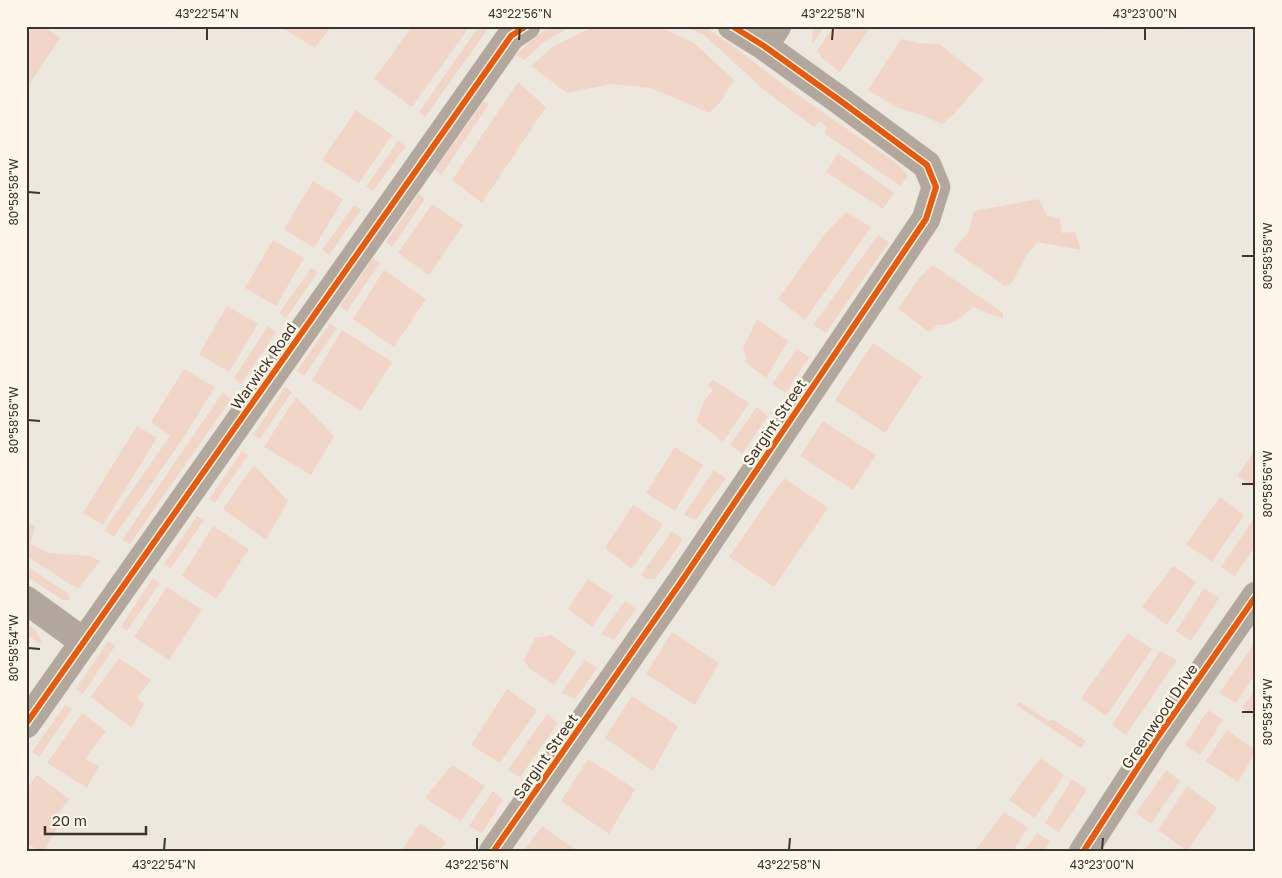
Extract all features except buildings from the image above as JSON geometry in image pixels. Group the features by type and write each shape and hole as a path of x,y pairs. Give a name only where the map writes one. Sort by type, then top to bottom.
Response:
{"street":[{"name":"Warwick Road","path":"26,724 511,36 526,26"},
{"path":"732,26 770,36"},
{"name":"Sargint Street","path":"493,852 682,582 926,219 936,187 927,165 770,36"},
{"name":"Greenwood Drive","path":"1083,852 1155,742 1256,596"},
{"path":"26,600 84,642"}],"shaded area":[{"path":"26,26 43,26 60,38 29,85 26,84"},
{"path":"280,26 332,26 315,48"},
{"path":"412,26 470,26 412,107 374,79"},
{"path":"479,26 490,26 425,117 419,112"},
{"path":"552,26 572,26 544,42 524,60 516,55 537,35"},
{"path":"608,26 662,28 694,43 734,80 721,101 710,113 651,88 610,84 567,93 531,66 554,46 589,29"},
{"path":"683,26 703,26 736,48 785,86 899,165 908,176 900,186 824,133 827,127 819,121 814,127 764,90 704,35"},
{"path":"813,26 825,26 813,43 812,41"},
{"path":"834,26 871,26 840,72 823,59 817,51"},
{"path":"901,39 918,43 939,44 984,79 954,114 942,124 919,114 898,108 868,90"},
{"path":"518,82 546,107 482,203 452,180"},
{"path":"484,101 489,104 441,175 435,170"},
{"path":"356,110 392,135 359,183 322,160"},
{"path":"398,141 406,146 373,191 366,187"},
{"path":"838,153 894,193 883,209 826,172"},
{"path":"313,181 343,199 314,248 284,229"},
{"path":"419,194 425,199 392,247 386,242"},
{"path":"1039,199 1047,216 1060,219 1062,233 1075,232 1081,250 1037,242 1027,255 1011,284 1005,286 953,250 968,233 974,211"},
{"path":"432,204 463,225 429,275 398,253"},
{"path":"354,205 361,210 329,255 322,250"},
{"path":"846,212 871,227 805,320 778,299 825,234"},
{"path":"878,235 889,242 826,333 813,325"},
{"path":"273,240 304,258 276,306 245,288"},
{"path":"373,258 380,263 347,311 340,306"},
{"path":"933,265 1003,313 1003,319 973,307 956,320 947,324 937,325 929,332 898,309 920,277"},
{"path":"311,268 318,272 286,318 279,313"},
{"path":"384,270 426,299 394,347 353,319"},
{"path":"227,306 258,324 229,372 199,354"},
{"path":"757,319 788,341 766,378 745,362 746,358 743,348"},
{"path":"330,323 337,328 304,376 297,371"},
{"path":"268,326 276,332 241,384 234,378"},
{"path":"342,330 392,362 361,411 312,380"},
{"path":"873,343 922,376 885,433 835,400"},
{"path":"797,349 809,357 786,393 772,384"},
{"path":"184,369 215,387 182,440 114,537 104,530 170,436 151,422"},
{"path":"713,380 749,403 723,442 696,421 705,400 713,390 708,385"},
{"path":"285,387 292,392 260,439 253,435"},
{"path":"223,392 231,399 130,544 122,540"},
{"path":"296,397 334,436 311,475 264,447"},
{"path":"757,407 768,416 742,454 730,445"},
{"path":"823,421 876,455 853,490 800,456"},
{"path":"137,426 157,438 103,525 83,513"},
{"path":"675,447 703,465 675,511 646,493"},
{"path":"1256,449 1256,488 1237,476"},
{"path":"242,451 248,455 215,503 209,499"},
{"path":"254,465 288,501 266,540 223,509"},
{"path":"714,470 726,478 696,520 684,515"},
{"path":"784,478 828,508 774,587 729,557"},
{"path":"1220,497 1244,515 1212,562 1186,544"},
{"path":"633,505 663,524 632,569 605,548"},
{"path":"197,516 204,520 171,568 164,564"},
{"path":"26,520 35,527 30,544 49,553 91,556 100,561 78,589 26,556"},
{"path":"1253,520 1256,522 1256,545 1235,576 1221,567"},
{"path":"213,526 249,549 216,599 182,576"},
{"path":"672,531 682,541 655,579 647,579 641,575"},
{"path":"26,566 68,593 70,600 63,600 26,576"},
{"path":"1173,566 1196,582 1167,625 1142,607"},
{"path":"153,578 160,583 127,631 121,626"},
{"path":"588,579 613,596 592,627 568,609"},
{"path":"167,587 202,610 169,660 134,637"},
{"path":"1204,588 1219,598 1191,641 1176,631"},
{"path":"625,601 636,609 614,640 601,634"},
{"path":"26,623 36,630 42,642 40,644 26,634"},
{"path":"672,632 719,663 695,705 646,674"},
{"path":"1128,633 1152,649 1106,716 1081,698"},
{"path":"551,635 576,652 554,685 529,668 524,660 535,638"},
{"path":"108,641 115,646 83,694 76,689"},
{"path":"1254,644 1256,673 1236,703 1219,693"},
{"path":"1160,651 1177,660 1126,735 1112,725"},
{"path":"119,658 151,680 137,698 144,704 132,728 91,697"},
{"path":"585,660 597,668 575,699 561,693"},
{"path":"507,689 537,710 500,763 471,745"},
{"path":"1256,689 1256,717 1242,708"},
{"path":"632,696 678,726 653,771 605,738"},
{"path":"1019,702 1049,721 1054,720 1086,741 1081,748 1016,705"},
{"path":"65,705 72,709 39,757 32,752"},
{"path":"1208,710 1223,720 1200,755 1185,745"},
{"path":"82,713 106,731 85,759 99,766 87,788 47,763"},
{"path":"547,714 558,723 520,777 508,770"},
{"path":"1227,730 1256,751 1238,782 1206,761"},
{"path":"1040,758 1064,775 1035,818 1009,800"},
{"path":"588,759 635,789 609,834 561,801"},
{"path":"452,765 485,786 461,821 425,798"},
{"path":"1166,770 1180,781 1151,824 1136,813"},
{"path":"37,775 69,799 51,823 57,829 43,852 40,852 26,842 26,790"},
{"path":"1072,779 1087,790 1059,832 1045,823"},
{"path":"1187,786 1217,808 1187,851 1158,830"},
{"path":"493,791 503,800 482,833 469,826"},
{"path":"1004,812 1028,828 1012,852 974,852"},
{"path":"420,823 446,842 439,852 401,852"},
{"path":"542,826 579,852 523,852"},
{"path":"1037,833 1050,841 1043,852 1023,852"}],"cycle path":[{"path":"26,724 511,36 526,26"},
{"path":"493,852 681,582 926,219 936,187 927,165 764,46 732,26"},
{"path":"1083,852 1155,741 1256,596"}]}
